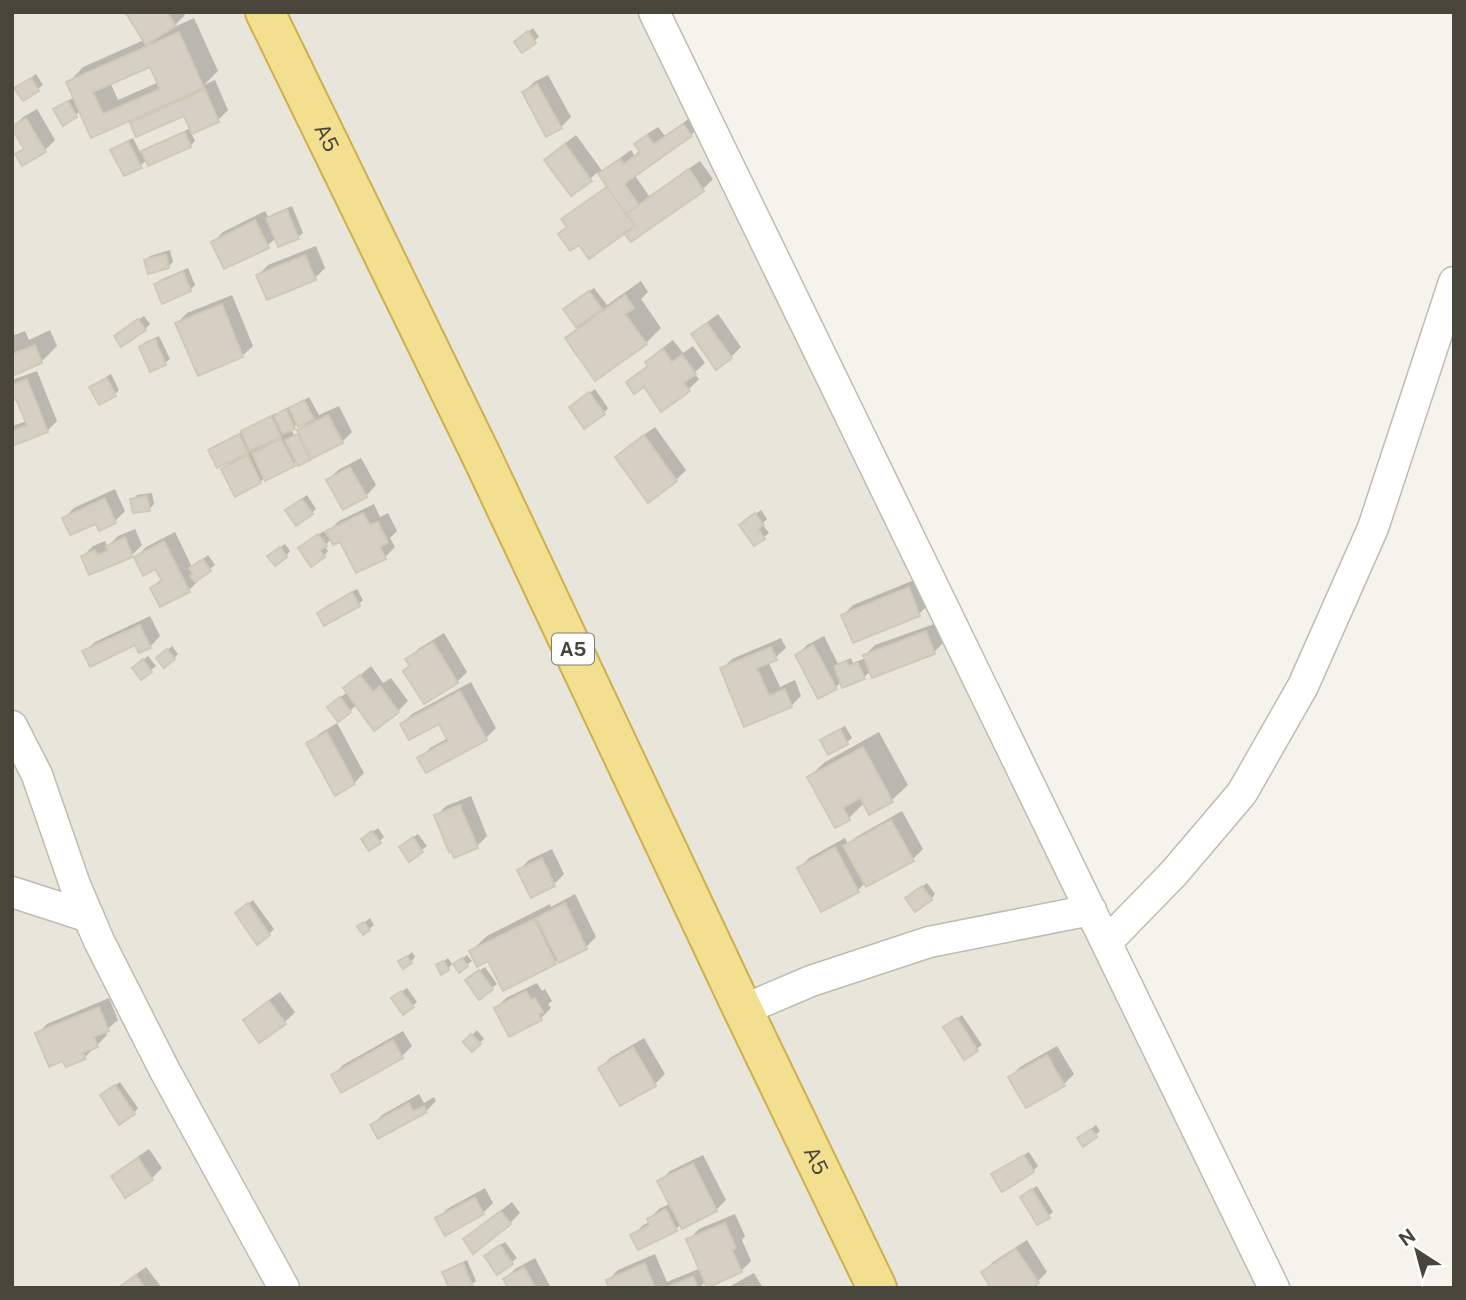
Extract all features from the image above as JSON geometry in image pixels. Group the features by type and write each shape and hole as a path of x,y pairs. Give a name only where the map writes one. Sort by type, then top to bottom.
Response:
{"highway":[{"name":"A5","path":"265,12 482,457 877,1288"}],"street":[{"path":"654,12 1274,1288"},
{"path":"1107,942 1174,873 1242,793 1303,686 1373,528 1454,282"},
{"path":"12,726 37,775 75,885 99,941 165,1071 284,1288"},
{"path":"12,892 89,917"},
{"path":"743,1010 811,981 929,942 1091,910"}],"shaded area":[{"path":"12,12 645,12 1271,1288 12,1288"}],"building":[{"path":"125,12 167,12 176,26 146,45"},
{"path":"528,31 536,43 522,53 514,42"},
{"path":"179,32 204,88 91,138 66,82","holes":["150,67 160,89 103,114 93,92"]},
{"path":"31,78 39,91 23,101 14,88"},
{"path":"537,84 562,128 546,137 522,92"},
{"path":"205,89 219,122 192,134 184,116 136,137 130,123"},
{"path":"68,101 77,117 63,126 53,109"},
{"path":"26,118 46,152 22,166 15,154 24,149 12,126"},
{"path":"683,124 692,136 624,184 639,205 626,214 598,174 620,159 624,164 640,152 634,144 647,135 654,144"},
{"path":"185,132 191,147 148,166 141,151"},
{"path":"128,141 142,168 124,176 110,150"},
{"path":"565,144 592,181 571,196 544,160"},
{"path":"689,169 704,191 631,242 624,233 635,226 626,214"},
{"path":"607,187 635,226 589,259 579,245 570,251 558,234 567,227 561,219"},
{"path":"287,210 299,239 278,247 266,218"},
{"path":"255,220 269,248 224,269 211,242"},
{"path":"166,254 169,268 148,274 144,260"},
{"path":"305,255 316,280 267,300 256,275"},
{"path":"183,272 191,291 162,304 154,284"},
{"path":"589,291 602,309 576,327 563,309"},
{"path":"625,295 634,308 625,314 647,344 595,381 565,338"},
{"path":"222,304 243,357 198,376 175,323"},
{"path":"138,319 146,330 121,347 114,336"},
{"path":"707,323 732,358 716,370 691,334"},
{"path":"155,339 166,365 150,372 139,347"},
{"path":"35,345 42,363 12,376 12,351 13,354"},
{"path":"663,349 672,362 682,355 696,374 684,383 690,391 661,412 644,387 634,394 626,382 648,366 645,362"},
{"path":"107,378 116,396 99,405 89,387"},
{"path":"27,379 48,432 12,446 12,431 27,425 16,399 12,401 12,385"},
{"path":"589,392 605,414 584,429 569,407"},
{"path":"304,400 314,419 298,427 289,408"},
{"path":"286,409 295,429 283,434 274,416"},
{"path":"328,415 343,443 311,459 297,430"},
{"path":"271,416 281,437 250,451 241,431"},
{"path":"239,434 248,453 217,468 208,450"},
{"path":"298,434 310,460 298,466 285,440"},
{"path":"644,435 677,481 648,503 615,457"},
{"path":"281,439 295,466 265,481 252,453"},
{"path":"248,455 261,483 235,497 221,469"},
{"path":"350,467 367,497 343,510 326,480"},
{"path":"147,496 150,511 133,513 130,499"},
{"path":"105,498 116,523 99,531 96,524 70,535 62,518"},
{"path":"302,499 313,514 296,526 285,510"},
{"path":"363,513 370,525 378,522 388,542 380,547 386,559 356,573 340,542 333,545 326,531"},
{"path":"755,513 764,525 758,529 765,539 754,546 739,525"},
{"path":"318,534 327,546 320,550 325,557 311,567 298,548"},
{"path":"125,537 133,557 89,575 81,556 95,550 97,555 108,551 106,546"},
{"path":"164,541 190,592 160,607 150,588 162,581 155,569 143,576 134,557"},
{"path":"280,547 287,557 275,566 267,556"},
{"path":"203,559 211,571 195,582 190,576 193,574 189,568"},
{"path":"909,587 920,616 853,643 841,615"},
{"path":"352,592 360,606 324,626 317,613"},
{"path":"140,625 151,648 139,653 135,645 90,667 82,651"},
{"path":"926,631 935,654 872,678 863,655"},
{"path":"433,642 458,683 424,704 403,671 410,666 405,659"},
{"path":"813,645 837,689 818,699 795,655"},
{"path":"771,647 777,660 757,668 769,696 785,689 792,707 744,727 720,668"},
{"path":"167,649 175,659 164,668 156,658"},
{"path":"143,659 152,672 141,680 132,668"},
{"path":"846,661 849,666 858,663 865,679 842,688 834,666"},
{"path":"360,675 373,692 380,686 399,712 374,731 343,688"},
{"path":"460,691 487,740 426,773 417,758 448,741 439,724 409,740 400,724"},
{"path":"340,697 351,712 338,722 327,707"},
{"path":"840,729 848,744 828,755 820,740"},
{"path":"327,732 355,784 335,796 306,743"},
{"path":"863,747 893,802 869,815 860,798 843,808 850,820 835,828 807,777"},
{"path":"460,805 478,848 454,858 434,815"},
{"path":"891,820 914,861 866,887 843,846"},
{"path":"372,831 381,843 369,851 361,839"},
{"path":"413,837 423,852 409,862 399,847"},
{"path":"835,847 859,892 821,912 797,868"},
{"path":"542,858 555,886 531,898 517,870"},
{"path":"922,886 932,900 915,912 905,898"},
{"path":"248,903 270,935 257,945 235,913"},
{"path":"565,903 587,949 559,963 536,918"},
{"path":"534,919 556,964 503,991 488,961 477,967 469,951"},
{"path":"364,922 370,930 363,935 357,926"},
{"path":"407,956 412,963 403,969 398,961"},
{"path":"462,958 468,966 459,973 453,964"},
{"path":"443,961 449,970 441,975 436,965"},
{"path":"479,970 493,989 479,1000 465,980"},
{"path":"401,991 414,1007 403,1015 391,998"},
{"path":"526,991 531,1000 535,998 543,1012 539,1014 542,1020 509,1037 494,1008"},
{"path":"269,1001 286,1024 259,1043 243,1020"},
{"path":"99,1007 109,1031 94,1037 98,1047 83,1053 86,1059 66,1067 62,1061 49,1067 35,1033"},
{"path":"957,1018 978,1051 964,1060 943,1027"},
{"path":"471,1034 481,1044 472,1052 463,1042"},
{"path":"393,1040 403,1058 341,1093 331,1075"},
{"path":"633,1047 656,1086 620,1106 598,1068"},
{"path":"1047,1055 1065,1086 1026,1108 1008,1077"},
{"path":"115,1085 135,1114 119,1125 100,1095"},
{"path":"409,1103 413,1111 424,1106 427,1112 378,1139 370,1125"},
{"path":"1091,1129 1097,1137 1083,1147 1077,1138"},
{"path":"1024,1155 1034,1172 1002,1192 991,1174"},
{"path":"138,1158 153,1180 125,1198 111,1176"},
{"path":"693,1163 717,1211 682,1229 657,1181"},
{"path":"1032,1189 1050,1218 1037,1225 1020,1197"},
{"path":"475,1197 484,1214 445,1236 435,1218"},
{"path":"666,1209 677,1231 638,1250 630,1235 650,1225 647,1219"},
{"path":"501,1211 511,1224 473,1254 463,1239"},
{"path":"725,1223 736,1248 732,1250 742,1272 707,1288 686,1239"},
{"path":"500,1245 513,1264 497,1275 484,1256"},
{"path":"1016,1249 1039,1283 1032,1288 991,1288 981,1272"},
{"path":"463,1263 473,1287 449,1288 442,1272"},
{"path":"645,1263 655,1288 609,1288 606,1280"},
{"path":"524,1267 536,1288 508,1288 503,1279"},
{"path":"136,1275 145,1288 118,1288"},
{"path":"693,1276 698,1288 665,1288"}]}
